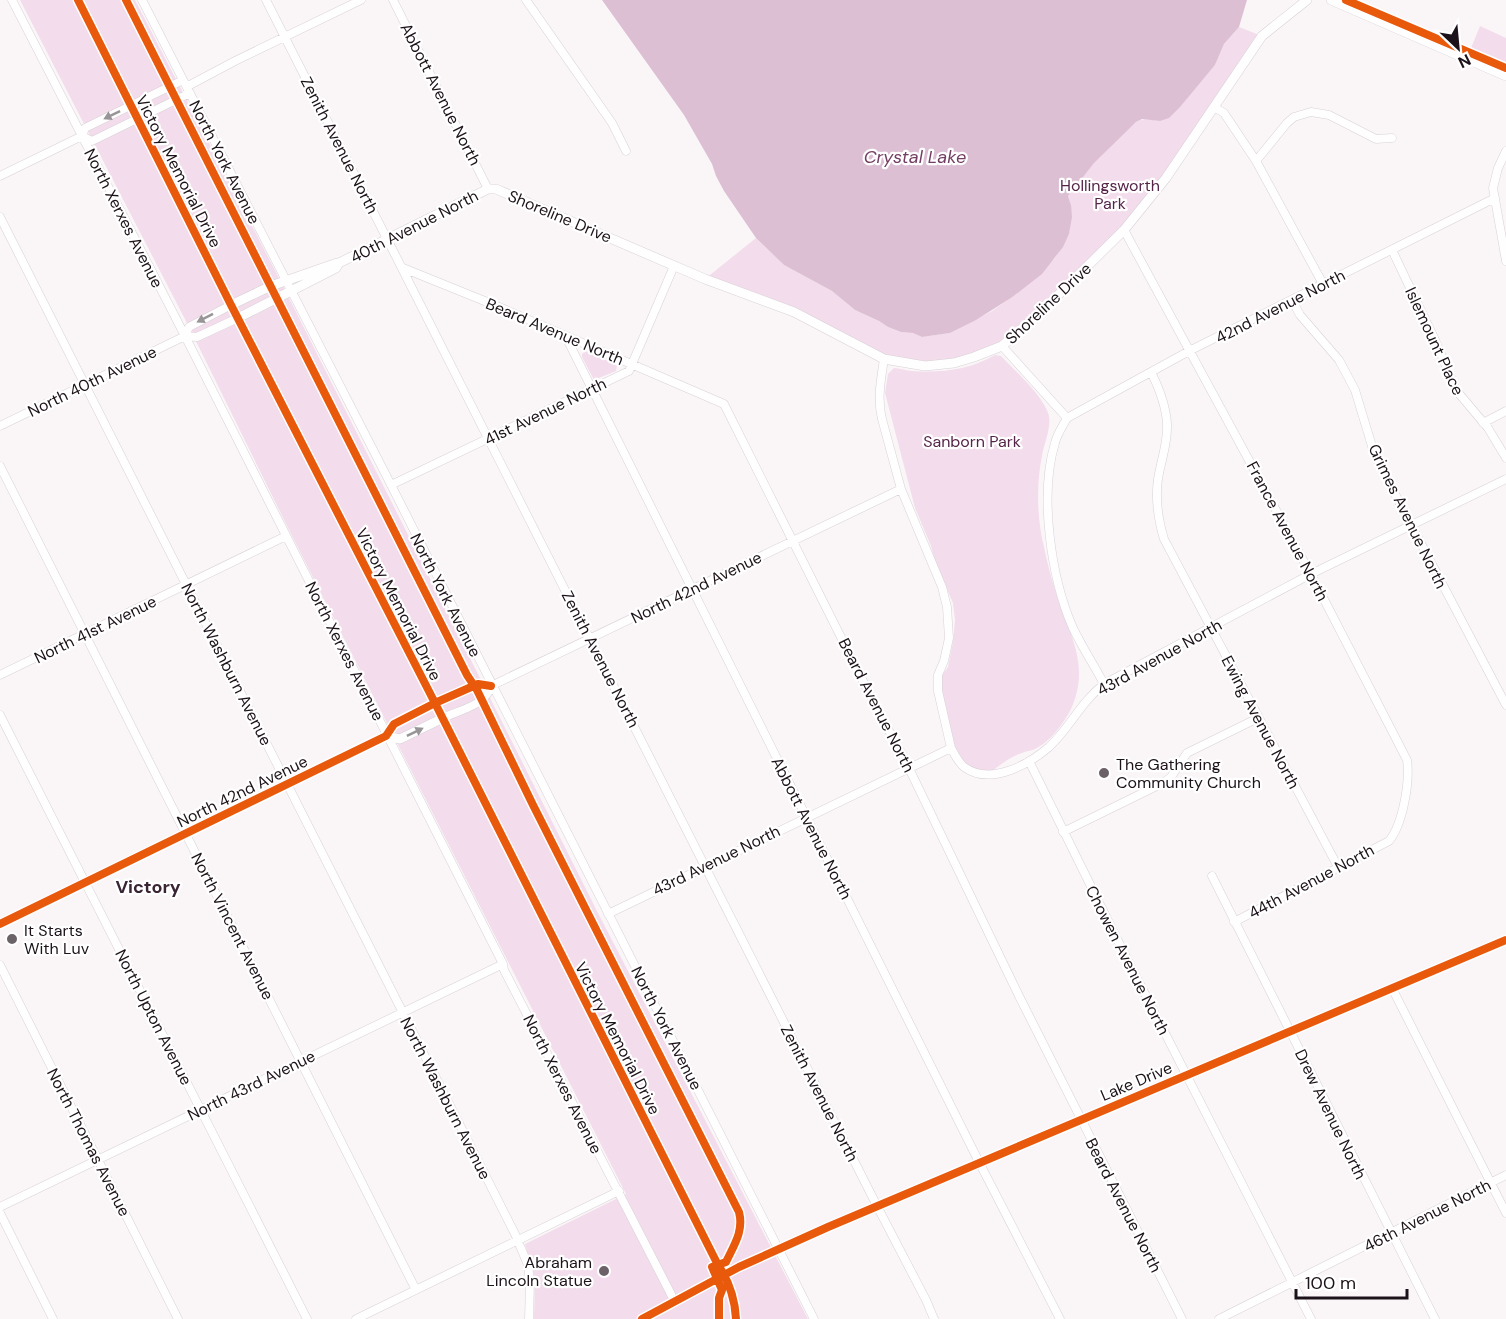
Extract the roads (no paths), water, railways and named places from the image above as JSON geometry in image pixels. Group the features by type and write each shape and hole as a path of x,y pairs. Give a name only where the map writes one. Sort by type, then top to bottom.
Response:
{"street":[{"name":"North Xerxes Avenue","path":"12,0 675,1302"},
{"name":"Victory Memorial Drive","path":"78,0 231,305 443,718 717,1264 725,1275 732,1295 736,1319"},
{"name":"North York Avenue","path":"142,0 814,1319"},
{"name":"Zenith Avenue North","path":"266,0 934,1319"},
{"path":"82,136 92,141 139,119 187,86 361,0"},
{"name":"Abbott Avenue North","path":"393,0 488,189"},
{"path":"526,0 612,123 626,151"},
{"name":"Shoreline Drive","path":"488,189 496,189 674,266 794,312 884,359 917,366 936,366 974,357 1002,346 1043,310 1124,230 1166,178 1262,36 1307,0"},
{"path":"1331,0 1506,76"},
{"path":"0,176 82,136 85,128 131,105 187,86"},
{"path":"1214,107 1224,113 1256,162 1323,284"},
{"path":"1256,162 1287,123 1302,113 1329,115 1376,139 1392,138"},
{"path":"1506,151 1493,188 1506,261"},
{"name":"40th Avenue North","path":"339,263 488,189"},
{"name":"42nd Avenue North","path":"1067,418 1191,350 1495,198"},
{"name":"North Washburn Avenue","path":"0,217 518,1240 528,1265 529,1319"},
{"name":"France Avenue North","path":"1124,230 1311,574 1407,760 1407,784 1396,833 1389,841"},
{"name":"Islemount Place","path":"1392,250 1436,340 1456,390 1498,442 1506,458"},
{"name":"North 40th Avenue","path":"185,336 189,327 271,285 333,263 339,263"},
{"name":"North 40th Avenue","path":"0,426 185,336 197,338 336,268 339,263"},
{"path":"632,364 674,266"},
{"name":"Beard Avenue North","path":"403,268 724,404 909,768 1019,996 1182,1319"},
{"name":"Grimes Avenue North","path":"1292,300 1300,315 1339,360 1355,390 1375,456 1506,705"},
{"name":"Abbott Avenue North","path":"566,337 1060,1319"},
{"path":"1002,346 1067,418 1055,441 1049,481 1050,531 1054,566 1074,629 1104,684"},
{"path":"884,359 880,410 901,489 942,587 947,607 949,638 938,675 938,691 951,748"},
{"name":"41st Avenue North","path":"391,485 628,371 632,364"},
{"name":"Ewing Avenue North","path":"1151,372 1161,395 1167,422 1167,441 1158,479 1158,519 1172,557 1338,867"},
{"path":"1483,423 1506,411"},
{"name":"North Vincent Avenue","path":"0,466 416,1290"},
{"name":"43rd Avenue North","path":"608,914 951,748 964,767 972,772 987,775 1004,773 1029,761 1049,747 1090,695 1104,684 1311,574 1506,479"},
{"name":"North 42nd Avenue","path":"0,924 386,736 394,724 435,703 478,684 491,686 901,489"},
{"name":"North 41st Avenue","path":"0,675 286,536"},
{"name":"North 42nd Avenue","path":"386,736 400,739 482,700 489,694 491,686"},
{"name":"North Upton Avenue","path":"0,715 307,1319"},
{"path":"1063,832 1163,783 1171,777 1187,753 1258,718"},
{"name":"Chowen Avenue North","path":"1029,761 1311,1319"},
{"name":"44th Avenue North","path":"1234,922 1389,841"},
{"name":"Drew Avenue North","path":"1212,876 1435,1319"},
{"name":"Lake Drive","path":"642,1319 778,1249 1506,940"},
{"name":"North Thomas Avenue","path":"0,964 178,1319"},
{"name":"North 43rd Avenue","path":"0,1208 503,964"},
{"path":"1392,988 1506,1213"},
{"name":"46th Avenue North","path":"1219,1319 1506,1175"},
{"path":"356,1319 619,1191"},
{"path":"0,1213 53,1319"}],"water":[{"name":"Crystal Lake","path":"602,0 1247,0 1239,27 1224,44 1215,65 1180,107 1169,118 1160,121 1142,119 1136,122 1094,163 1068,196 1072,217 1069,234 1063,247 1042,274 1011,298 976,320 950,333 922,337 888,327 855,310 832,291 784,265 756,238 724,191 712,164 684,115"}],"place":[{"name":"The Gathering Community Church","path":"1104,773"},
{"name":"It Starts With Luv","path":"12,939"},
{"name":"Abraham Lincoln Statue","path":"604,1271"}],"district":[{"name":"Victory","path":"148,887"}],"park label":[{"name":"Hollingsworth Park","path":"1110,194"},
{"name":"Sanborn Park","path":"972,441"}]}
